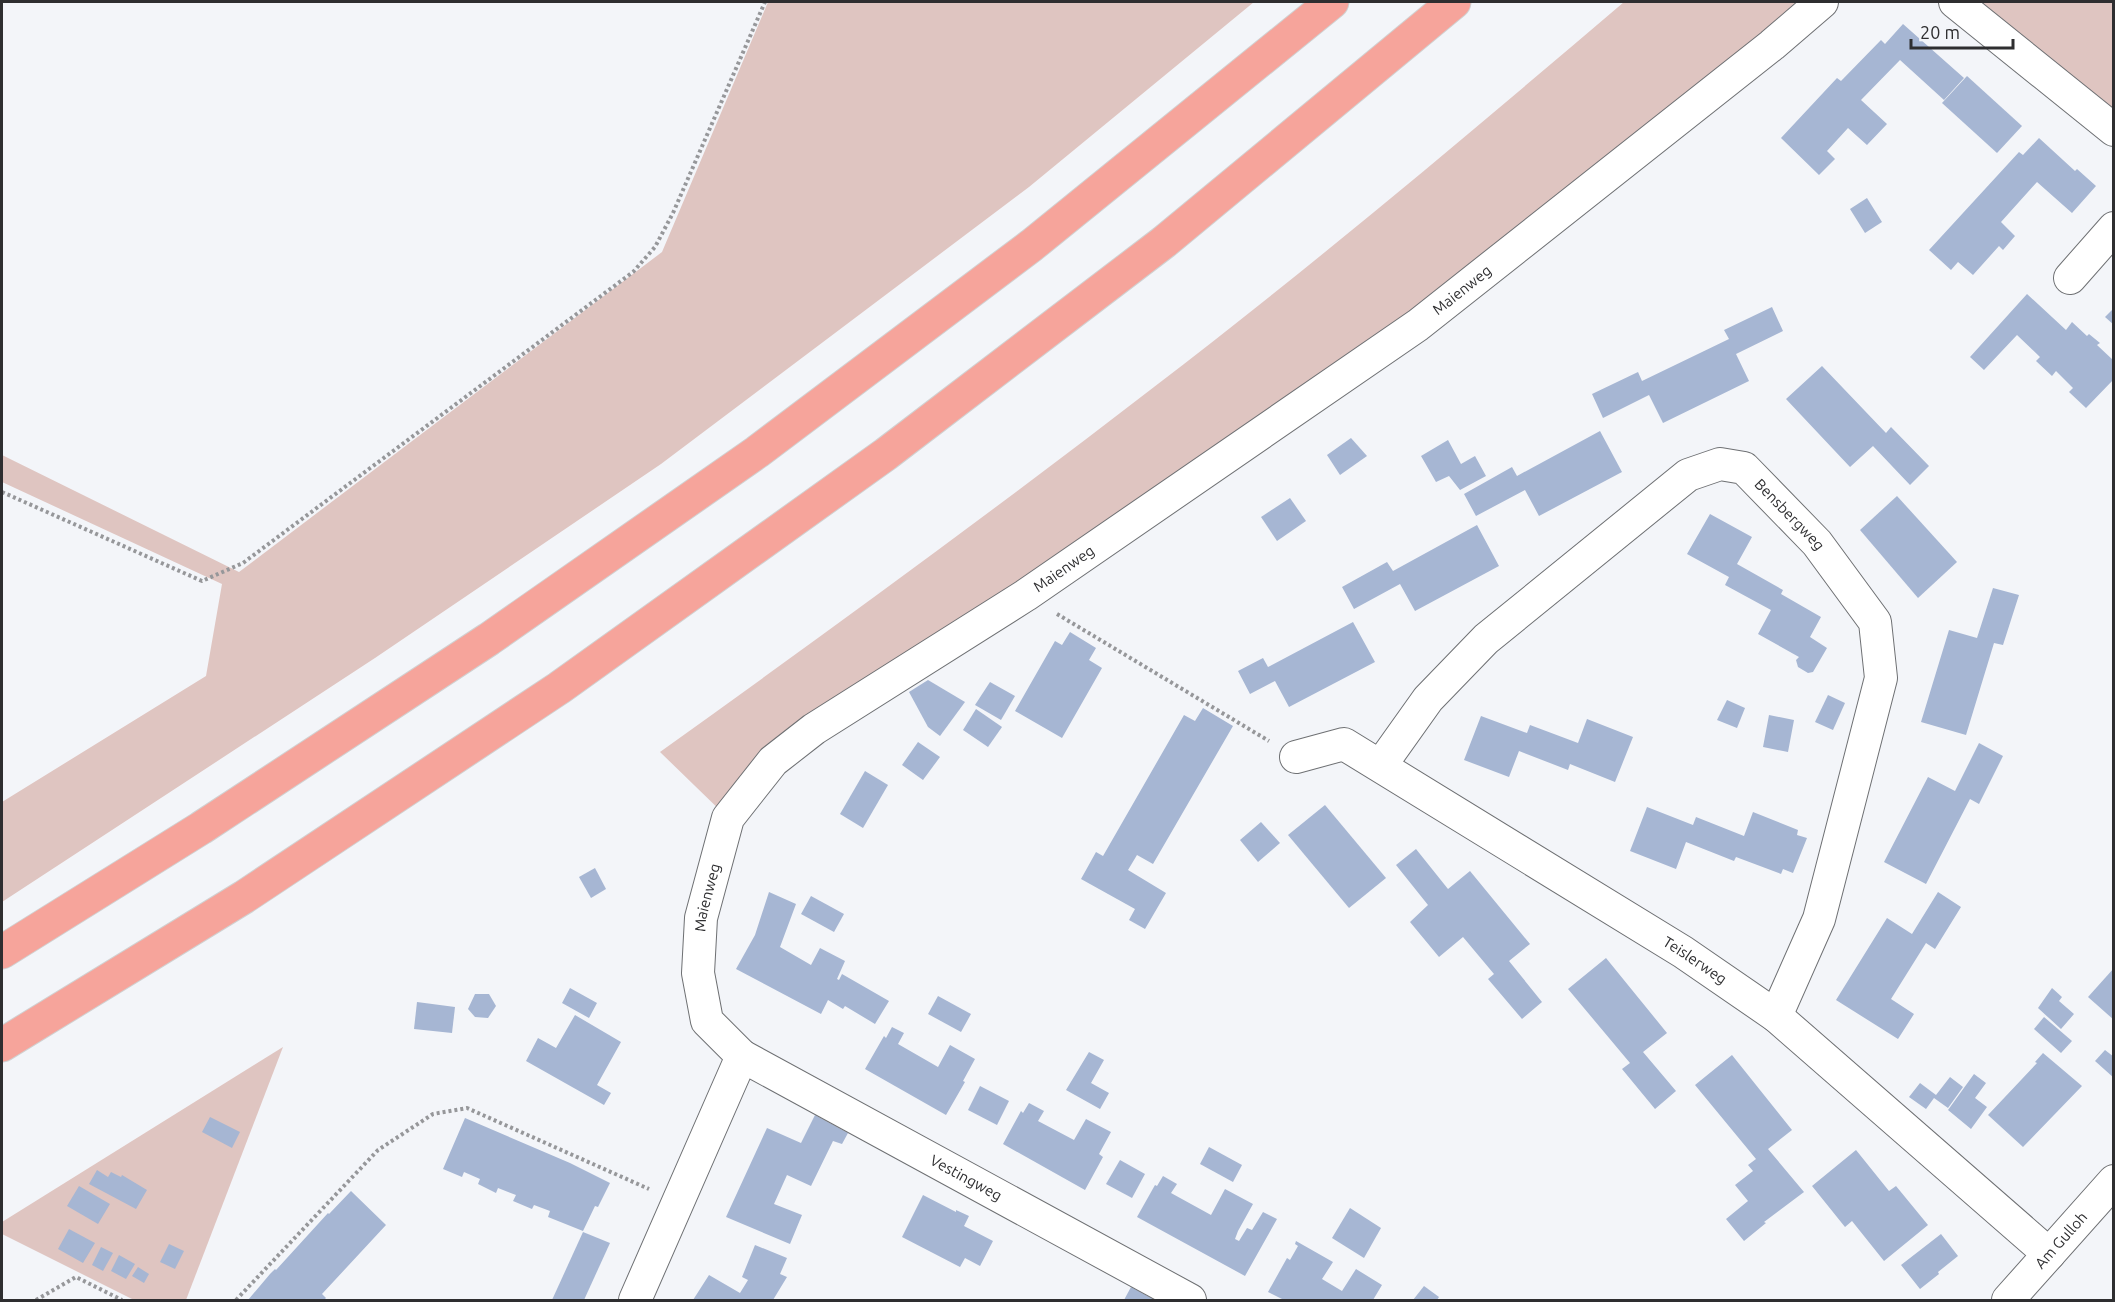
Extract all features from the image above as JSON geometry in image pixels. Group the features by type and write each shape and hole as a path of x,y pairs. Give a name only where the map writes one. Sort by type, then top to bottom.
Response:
{"highway":[{"path":"2,952 201,828 479,645 756,452 1032,246 1332,2"},
{"path":"2,1045 243,897 540,701 800,516 886,454 1164,242 1454,2"}],"street":[{"name":"Maienweg","path":"742,1056 707,1021 698,973 701,918 728,818 773,761 814,729 1026,595 1418,326 1772,45 1822,2"},
{"path":"1955,2 2114,130"},
{"path":"2070,278 2114,228"},
{"name":"Bensbergweg","path":"1381,765 1428,699 1486,639 1688,475 1720,464 1744,468 1817,543 1875,622 1881,678 1819,919 1776,1016"},
{"name":"Teislerweg","path":"1296,757 1344,744 1683,952 1776,1016 2049,1254"},
{"path":"635,1300 742,1056"},
{"name":"Vestingweg","path":"742,1056 1190,1300"},
{"name":"Am Gulloh","path":"2008,1300 2114,1181"}],"path":[{"path":"2,492 202,581 243,563 633,272 655,247 673,213 765,2"},
{"path":"1026,595 1296,757"},
{"path":"236,1300 378,1150 433,1114 467,1108 678,1202"},
{"path":"36,1300 76,1277 122,1300"}],"shaded area":[{"path":"768,2 1254,2 1029,187 661,464 375,658 2,902 2,802 206,676 222,584 2,482 2,455 239,572 662,252"},
{"path":"1624,2 1822,2 1418,325 814,729 728,818 660,752 970,526 1214,341 1392,198"},
{"path":"1955,2 2113,2 2113,130"},
{"path":"283,1047 186,1300 134,1300 2,1234 2,1222"}],"building":[{"path":"1903,24 1964,78 1944,100 1900,60 1861,100 1887,124 1867,145 1848,128 1827,151 1835,159 1819,175 1781,138 1837,78 1841,81 1881,40 1885,44"},
{"path":"1967,76 2022,126 1997,153 1942,103"},
{"path":"2039,138 2075,171 2077,169 2096,186 2072,213 2037,182 2001,222 2015,236 2003,250 1999,246 1973,275 1958,262 1951,270 1929,250 2019,152 2023,155"},
{"path":"1867,198 1882,222 1865,233 1850,209"},
{"path":"2027,294 2066,330 2072,322 2087,336 2089,334 2100,343 2097,345 2114,361 2114,379 2086,408 2069,392 2073,388 2056,371 2052,376 2036,361 2040,357 2017,335 1984,370 1970,357"},
{"path":"1772,307 1783,331 1736,354 1749,381 1663,423 1649,395 1603,418 1592,394 1638,372 1642,381 1729,339 1724,330"},
{"path":"2114,308 2114,325 2105,317"},
{"path":"1822,366 1886,433 1891,427 1929,466 1910,485 1873,446 1850,467 1786,399"},
{"path":"1600,431 1622,472 1539,516 1525,490 1476,516 1464,494 1512,467 1517,476"},
{"path":"1351,438 1367,456 1340,475 1327,455"},
{"path":"1448,440 1461,464 1475,456 1486,476 1460,490 1449,476 1436,482 1421,456"},
{"path":"1897,496 1957,562 1918,598 1860,530"},
{"path":"1290,498 1306,521 1277,541 1261,517"},
{"path":"1710,514 1752,537 1737,564 1783,590 1781,594 1821,617 1810,637 1827,648 1813,672 1808,673 1798,667 1796,660 1799,657 1758,634 1771,610 1725,585 1729,577 1687,554"},
{"path":"1477,525 1499,566 1415,611 1400,584 1354,609 1342,587 1387,562 1393,571"},
{"path":"1993,588 2019,595 2003,645 1994,643 1966,735 1921,722 1949,630 1977,638"},
{"path":"1353,622 1375,662 1289,707 1275,681 1250,694 1238,671 1263,658 1268,667"},
{"path":"1070,632 1096,648 1089,660 1102,668 1062,738 1015,711 1055,641 1062,645"},
{"path":"928,680 965,702 940,736 928,727 909,692"},
{"path":"990,682 1015,696 1001,720 975,705"},
{"path":"1828,695 1845,703 1833,730 1815,722"},
{"path":"1727,700 1745,708 1737,728 1717,720"},
{"path":"1203,708 1233,726 1153,864 1137,855 1128,870 1166,893 1145,929 1129,920 1135,909 1081,879 1096,852 1103,856 1184,715 1195,721"},
{"path":"976,709 1002,727 988,747 963,730"},
{"path":"1769,715 1794,720 1788,752 1763,747"},
{"path":"1481,716 1527,733 1530,725 1578,743 1587,719 1633,737 1615,782 1570,764 1568,770 1519,751 1509,777 1464,760"},
{"path":"918,742 940,757 923,780 902,765"},
{"path":"1979,743 2003,756 1979,804 1970,799 1926,884 1884,862 1928,777 1955,791"},
{"path":"865,771 888,785 863,828 840,814"},
{"path":"1325,805 1386,878 1349,908 1288,835"},
{"path":"1647,807 1693,825 1696,817 1744,836 1753,812 1798,830 1797,835 1807,838 1793,873 1783,869 1781,874 1736,857 1734,861 1686,842 1676,869 1630,851"},
{"path":"1261,822 1280,843 1258,862 1240,840"},
{"path":"1416,849 1448,889 1470,871 1530,944 1509,961 1542,1002 1522,1019 1488,979 1494,974 1463,937 1439,957 1410,922 1428,905 1396,865"},
{"path":"595,868 606,889 591,898 579,877"},
{"path":"769,892 796,904 780,947 811,965 820,948 845,961 837,979 839,980 842,974 889,1001 875,1024 845,1006 843,1009 828,1000 821,1014 736,969 755,935"},
{"path":"1938,892 1961,907 1935,949 1926,943 1891,999 1914,1014 1898,1039 1836,1000 1887,918 1912,934"},
{"path":"811,896 844,914 834,932 801,914"},
{"path":"1606,958 1667,1033 1643,1052 1676,1091 1655,1109 1622,1069 1630,1063 1568,989"},
{"path":"2114,968 2114,1020 2088,997"},
{"path":"570,988 597,1003 589,1018 562,1003"},
{"path":"2052,988 2062,997 2059,1001 2074,1014 2061,1029 2038,1008"},
{"path":"475,994 489,994 496,1006 488,1018 475,1017 468,1009"},
{"path":"938,996 971,1014 961,1032 928,1014"},
{"path":"417,1002 455,1007 452,1033 414,1029"},
{"path":"575,1015 621,1042 597,1085 611,1093 604,1105 526,1061 538,1038 556,1048"},
{"path":"2044,1017 2072,1041 2061,1053 2034,1029"},
{"path":"892,1027 904,1033 898,1044 938,1067 950,1045 975,1059 946,1115 865,1069 884,1036 886,1038"},
{"path":"2105,1050 2114,1057 2114,1078 2095,1061"},
{"path":"1089,1052 1104,1060 1091,1083 1109,1093 1100,1109 1066,1090"},
{"path":"2043,1053 2082,1086 2023,1147 1988,1115 2037,1063 2035,1062"},
{"path":"1732,1055 1792,1130 1768,1149 1804,1192 1764,1222 1766,1223 1744,1241 1726,1219 1748,1201 1735,1185 1753,1171 1748,1165 1756,1159 1695,1085"},
{"path":"1974,1074 1986,1083 1975,1098 1987,1107 1971,1129 1948,1110"},
{"path":"1950,1077 1963,1087 1948,1108 1934,1098 1926,1109 1909,1097 1920,1083 1936,1095"},
{"path":"980,1086 1009,1101 997,1125 968,1110"},
{"path":"1029,1103 1044,1111 1038,1121 1074,1140 1086,1119 1111,1132 1099,1154 1103,1157 1085,1190 1003,1144 1021,1111 1023,1113"},
{"path":"815,1115 848,1133 842,1144 833,1141 811,1186 787,1175 774,1204 802,1215 790,1244 726,1217 767,1128 801,1143"},
{"path":"210,1117 240,1132 232,1148 202,1132"},
{"path":"465,1118 570,1163 610,1183 583,1231 548,1217 550,1211 534,1205 532,1209 513,1201 516,1195 498,1188 496,1193 478,1184 480,1179 464,1172 462,1177 443,1169"},
{"path":"1209,1147 1242,1165 1233,1182 1200,1164"},
{"path":"1856,1150 1889,1191 1896,1186 1928,1225 1884,1261 1852,1221 1845,1227 1812,1186"},
{"path":"1120,1160 1145,1174 1132,1198 1106,1184"},
{"path":"97,1170 108,1177 111,1172 121,1177 122,1175 147,1190 136,1209 89,1184"},
{"path":"1163,1176 1177,1184 1171,1193 1211,1215 1225,1189 1253,1204 1238,1231 1235,1239 1239,1241 1247,1228 1252,1230 1263,1212 1277,1219 1245,1276 1137,1217 1155,1185 1157,1186"},
{"path":"79,1186 110,1204 98,1224 67,1206"},
{"path":"351,1191 386,1225 322,1294 326,1298 324,1300 248,1300 270,1274"},
{"path":"923,1195 969,1216 964,1226 993,1241 980,1266 965,1258 960,1267 902,1237"},
{"path":"1350,1208 1381,1228 1364,1258 1332,1238"},
{"path":"69,1229 95,1243 83,1263 58,1249"},
{"path":"583,1232 610,1243 584,1300 552,1300"},
{"path":"1941,1234 1958,1256 1920,1289 1901,1265"},
{"path":"1296,1241 1333,1262 1322,1279 1342,1291 1356,1269 1382,1285 1373,1300 1284,1300 1268,1292 1287,1258 1290,1260 1298,1246 1295,1244"},
{"path":"169,1244 184,1251 175,1269 160,1262"},
{"path":"755,1245 787,1258 780,1274 787,1277 773,1300 693,1300 709,1275 740,1293 748,1280 742,1277"},
{"path":"101,1247 113,1253 103,1271 92,1265"},
{"path":"119,1255 135,1264 126,1279 111,1271"},
{"path":"138,1267 149,1274 144,1283 132,1276"},
{"path":"1424,1286 1439,1297 1437,1300 1413,1300"},
{"path":"1131,1287 1155,1300 1124,1300"}]}
